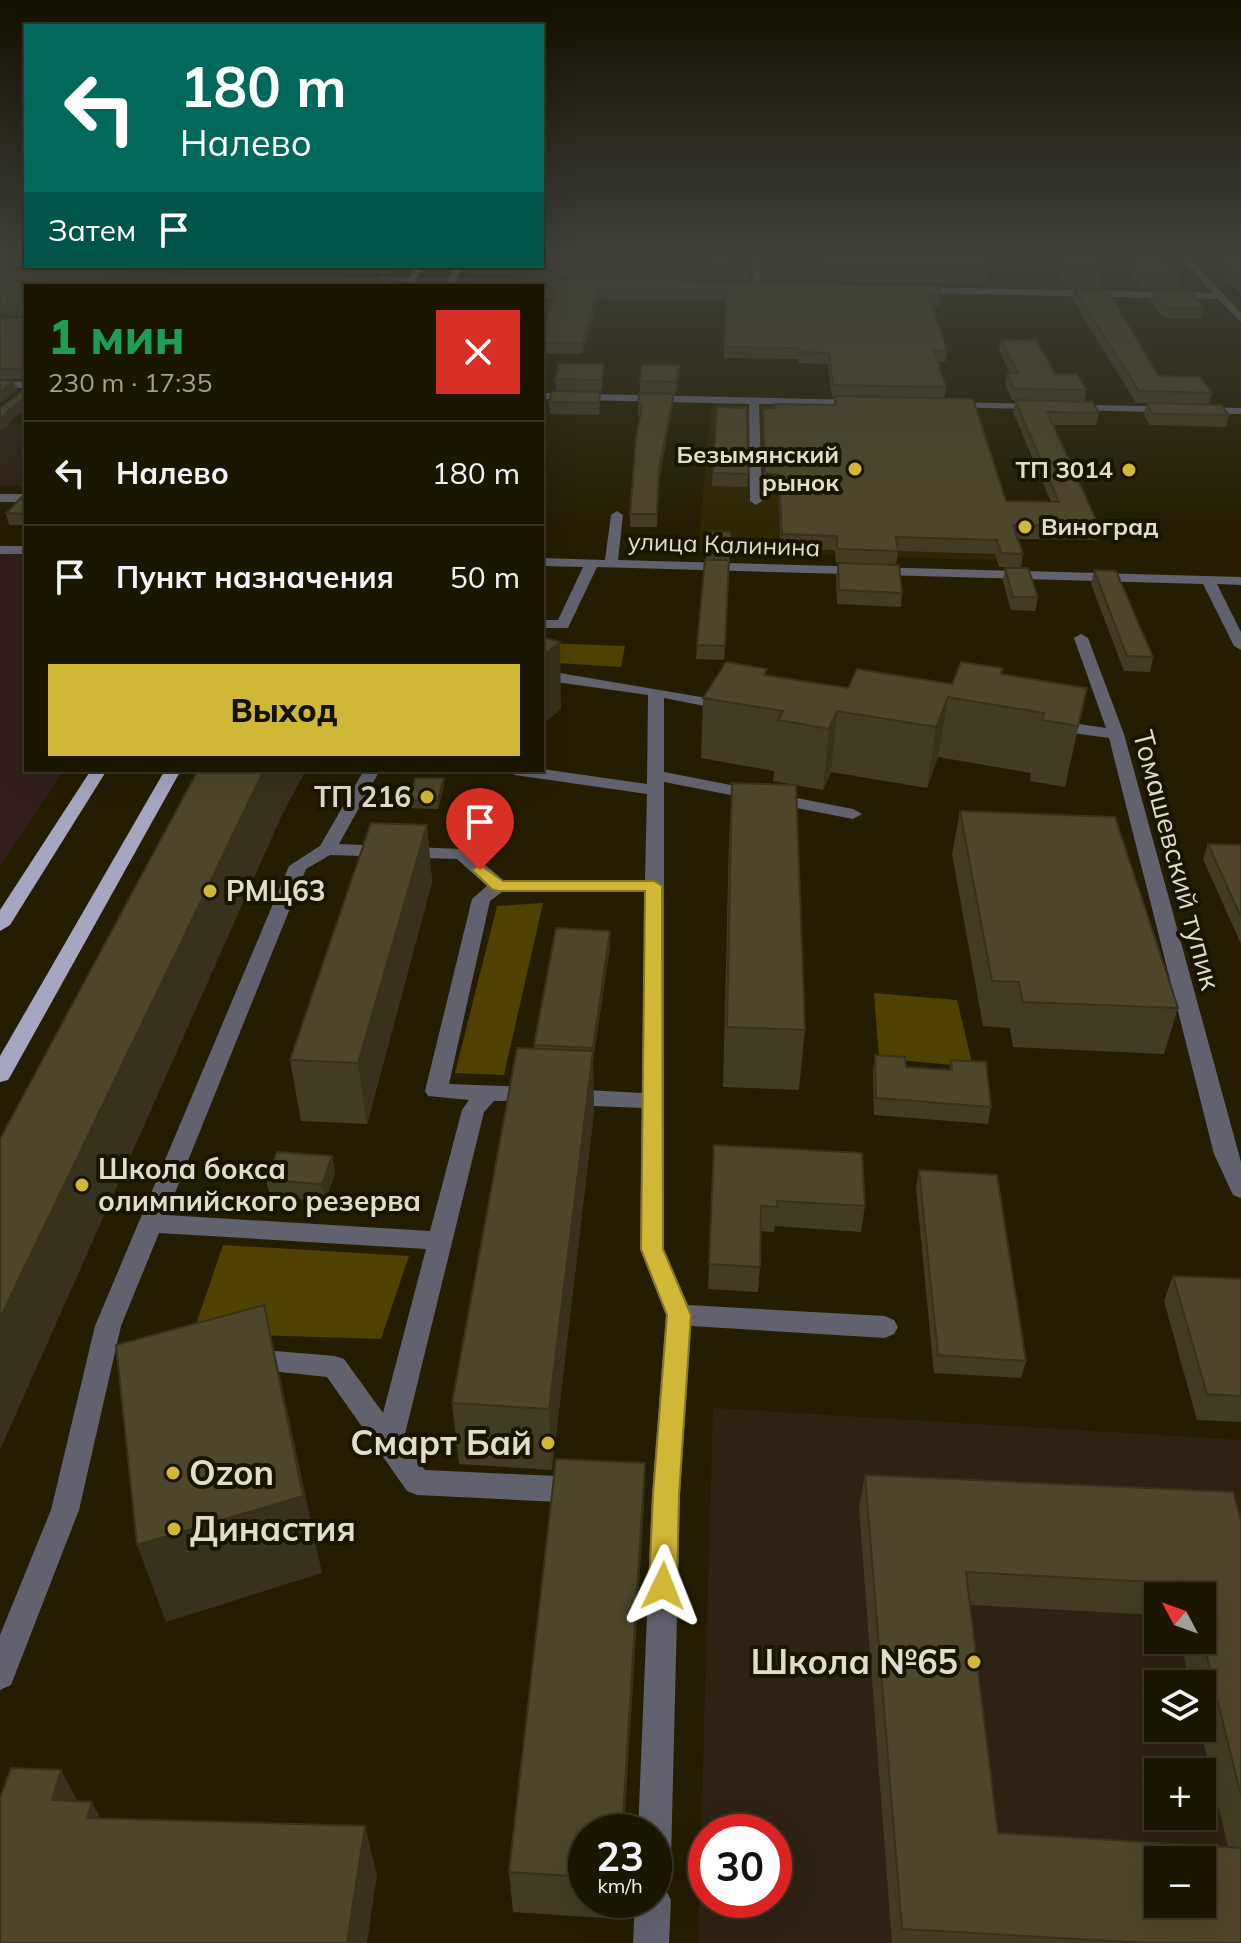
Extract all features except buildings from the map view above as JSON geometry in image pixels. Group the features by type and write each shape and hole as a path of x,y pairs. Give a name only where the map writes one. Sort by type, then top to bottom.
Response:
{"main road":[{"path":"0,925 98,772"},
{"path":"0,1075 172,772"}],"street":[{"path":"0,384 24,385"},
{"path":"544,396 874,403"},
{"path":"754,400 756,501"},
{"path":"934,404 1241,411"},
{"path":"0,498 24,498"},
{"path":"611,564 617,515"},
{"path":"2,551 24,550"},
{"name":"улица Калинина","path":"544,562 1241,581"},
{"path":"544,624 563,625 592,563"},
{"path":"1208,580 1241,646"},
{"name":"Томашевский тупик","path":"1081,638 1116,734 1226,1154 1241,1189"},
{"path":"544,675 747,709"},
{"path":"655,1814 666,1495 679,1315 652,1249 656,692"},
{"path":"1041,723 1116,734"},
{"path":"0,1674 65,1510 108,1326 150,1223 298,866 327,849 371,772"},
{"path":"538,772 654,782 853,814"},
{"path":"327,849 462,854 498,886"},
{"path":"653,1101 436,1091 481,899 498,886 654,886"},
{"path":"389,1444 473,1110 488,1093"},
{"path":"150,1223 440,1241"},
{"path":"679,1315 885,1327"},
{"path":"104,1347 135,1349"},
{"path":"227,1358 335,1367 417,1482 604,1492"},
{"path":"635,1494 666,1495"},
{"path":"651,1943 652,1918"}],"shaded area":[{"name":"Безымянский рынок","path":"711,404 971,409 1018,561 698,551"},
{"path":"9,423 24,423 24,486 0,485 0,431"},
{"path":"0,554 24,555 24,772 63,772 0,865"},
{"path":"545,643 625,646 621,667 544,662"},
{"path":"543,903 504,1075 455,1073 497,906"},
{"path":"874,993 957,1000 973,1067 879,1058"},
{"path":"223,1245 409,1256 381,1339 193,1333"},
{"name":"Школа №65","path":"713,1408 1241,1440 1241,1943 698,1943 699,1918 792,1918 792,1814 702,1814"}],"place":[{"name":"Безымянский рынок","path":"855,469"},
{"name":"ТП 3014","path":"1129,470"},
{"name":"Виноград","path":"1025,527"},
{"name":"ТП 216","path":"427,797"},
{"name":"РМЦ63","path":"210,891"},
{"name":"Школа бокса олимпийского резерва","path":"82,1185"},
{"name":"Смарт Бай","path":"548,1443"},
{"name":"Ozon","path":"173,1473"},
{"name":"Династия","path":"174,1529"},
{"name":"Школа №65","path":"974,1662"}],"route":[{"path":"480,870 498,886 654,886 652,1249 679,1315 663,1586"}]}
